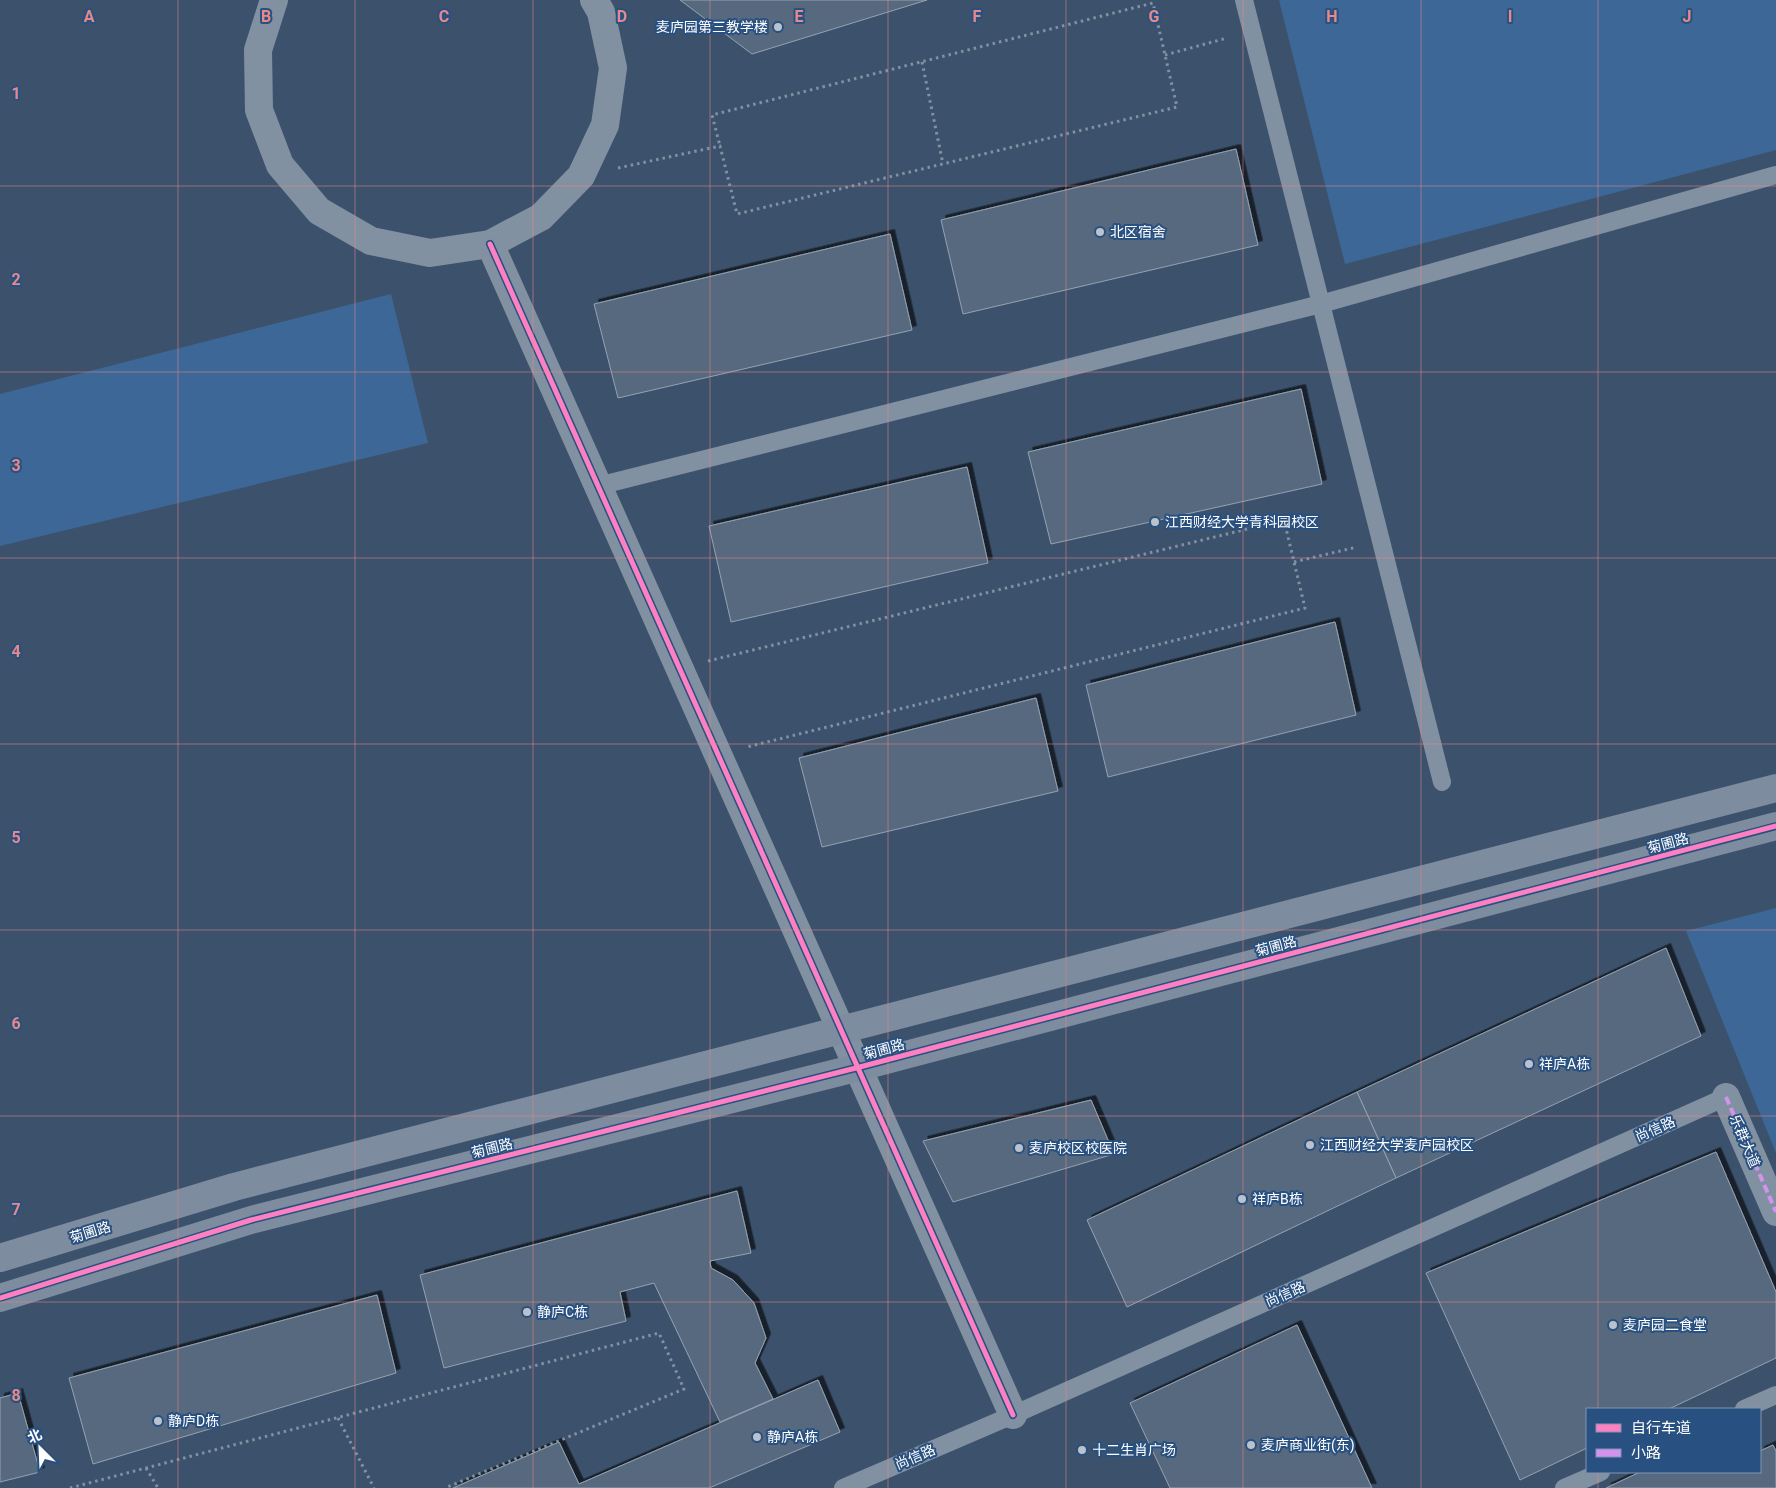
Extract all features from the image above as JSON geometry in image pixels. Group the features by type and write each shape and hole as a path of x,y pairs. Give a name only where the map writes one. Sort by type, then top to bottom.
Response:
{"street":[{"path":"274,0 258,50 259,110 280,165 319,212 371,241 430,253 490,244 541,217 581,176 605,124 613,68 601,12 594,0"},
{"path":"490,244 839,1030 1013,1415"},
{"name":"菊圃路","path":"0,1258 234,1187 1776,788"},
{"name":"菊圃路","path":"0,1298 251,1220 856,1068 1776,826"},
{"name":"乐群大道","path":"1726,1097 1776,1212"}],"lane":[{"path":"1244,0 1442,782"},
{"path":"598,486 1321,304 1776,175"},
{"name":"尚信路","path":"843,1488 1013,1415 1726,1097"},
{"path":"1746,1408 1776,1395"},
{"path":"1564,1488 1599,1473"}],"path":[{"path":"1153,3 1165,55 1177,107 738,214 712,115 1153,3"},
{"path":"1165,55 1252,32"},
{"path":"922,62 943,164"},
{"path":"581,176 720,146"},
{"path":"679,668 1284,520 1305,608 717,755"},
{"path":"1294,562 1381,541"},
{"path":"70,1488 659,1333 684,1389 445,1488"},
{"path":"338,1418 374,1488"},
{"path":"146,1468 158,1488"}],"shaded area":[{"path":"1279,0 1776,0 1776,150 1345,264"},
{"path":"391,294 428,443 0,546 0,394"},
{"path":"1776,908 1776,1153 1686,931"}],"building":[{"name":"麦庐园第三教学楼","path":"680,0 927,0 752,54"},
{"name":"北区宿舍","path":"1236,149 1258,245 963,314 941,220"},
{"path":"890,234 912,330 618,398 594,304"},
{"path":"1301,389 1322,484 1051,544 1028,452"},
{"path":"967,467 988,563 731,622 709,526"},
{"path":"1335,622 1356,715 1108,777 1086,685"},
{"path":"1036,698 1058,791 822,847 799,758"},
{"name":"祥庐A栋","path":"1666,948 1701,1036 1396,1178 1357,1092"},
{"name":"祥庐B栋","path":"1357,1092 1396,1178 1127,1307 1087,1220"},
{"name":"麦庐校区校医院","path":"1091,1100 1114,1154 953,1202 923,1141"},
{"name":"麦庐园二食堂","path":"1716,1152 1776,1292 1776,1358 1671,1408 1586,1408 1586,1448 1520,1480 1426,1273"},
{"name":"静庐C栋","path":"737,1191 751,1253 710,1261 711,1268 733,1280 754,1303 766,1338 755,1363 773,1399 720,1422 654,1283 620,1292 626,1321 444,1368 420,1275"},
{"name":"静庐D栋","path":"377,1295 396,1373 93,1464 69,1378"},
{"name":"麦庐商业街(东)","path":"1297,1325 1372,1488 1170,1488 1130,1403"},
{"name":"静庐A栋","path":"818,1380 840,1432 709,1488 453,1488 559,1442 579,1484"},
{"path":"18,1393 40,1472 0,1482 0,1398"},
{"path":"1773,1445 1776,1451 1776,1488 1606,1488 1638,1473 1761,1473 1761,1451"}],"marked path":[{"path":"1726,1097 1776,1212"}],"cycle path":[{"path":"490,244 1013,1415"},
{"path":"0,1298 251,1220 856,1068 1776,826"}],"place":[{"name":"麦庐园第三教学楼","path":"778,27"},
{"name":"北区宿舍","path":"1100,232"},
{"name":"江西财经大学青科园校区","path":"1155,522"},
{"name":"祥庐A栋","path":"1529,1064"},
{"name":"江西财经大学麦庐园校区","path":"1310,1145"},
{"name":"麦庐校区校医院","path":"1019,1148"},
{"name":"祥庐B栋","path":"1242,1199"},
{"name":"静庐C栋","path":"527,1312"},
{"name":"麦庐园二食堂","path":"1613,1325"},
{"name":"静庐D栋","path":"158,1421"},
{"name":"静庐A栋","path":"757,1437"},
{"name":"麦庐商业街(东)","path":"1251,1445"},
{"name":"十二生肖广场","path":"1082,1450"}]}
